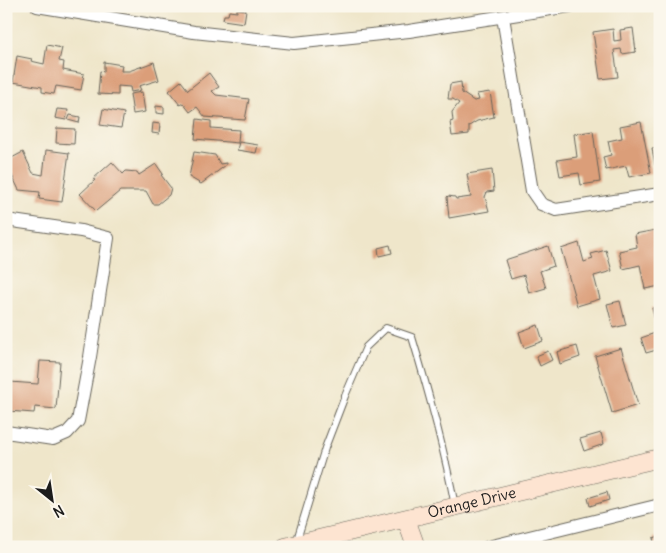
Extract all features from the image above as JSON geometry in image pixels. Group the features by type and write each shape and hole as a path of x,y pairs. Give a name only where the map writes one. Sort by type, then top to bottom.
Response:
{"street":[{"path":"37,6 73,9 194,32 294,43 409,31 570,6"},
{"path":"503,17 532,191 541,204 556,210 660,194"},
{"path":"6,220 108,238 90,357 78,420 67,433 53,439 6,432"},
{"name":"Orange Drive","path":"290,546 660,458"},
{"path":"488,547 660,505"},
{"path":"406,519 416,547"}],"lane":[{"path":"290,546 325,448 366,347 386,328 412,337 435,418 456,507"}],"building":[{"path":"237,9 246,10 244,23 223,20 224,15 228,15 229,11 237,12"},
{"path":"633,28 636,52 622,54 621,49 614,50 618,77 600,79 593,32 613,29 614,41 621,40 620,30"},
{"path":"47,45 62,48 59,61 64,62 63,70 84,74 81,90 56,86 54,94 42,92 42,87 13,82 17,56 44,64"},
{"path":"104,62 122,65 121,71 129,71 154,62 159,80 139,86 141,90 131,92 130,87 118,86 118,95 98,94 100,71 104,72"},
{"path":"209,73 219,87 212,91 216,95 249,99 245,120 205,117 197,107 190,112 183,103 180,105 169,91 181,81 188,90"},
{"path":"461,82 462,93 474,101 479,100 477,94 490,92 494,117 477,121 469,126 469,134 452,136 450,122 453,121 452,112 459,103 453,99 448,99 450,84"},
{"path":"142,92 145,112 133,114 130,94"},
{"path":"156,106 164,107 164,114 156,113"},
{"path":"57,109 68,110 66,120 55,118"},
{"path":"103,109 124,113 121,128 100,125"},
{"path":"70,115 80,117 79,123 68,120"},
{"path":"197,119 211,121 211,128 239,130 238,143 195,139"},
{"path":"641,122 651,173 629,177 626,166 606,170 603,157 611,155 608,141 622,138 620,126"},
{"path":"153,123 160,124 159,134 152,133"},
{"path":"57,128 75,129 74,144 56,143"},
{"path":"593,131 600,182 581,185 579,173 560,176 557,160 577,157 574,134"},
{"path":"239,142 258,145 256,153 237,150"},
{"path":"660,147 660,164 655,165 652,148"},
{"path":"46,150 69,153 62,202 39,199 40,192 19,190 6,163 6,161 23,152 33,173 43,175"},
{"path":"194,152 215,155 220,164 226,163 226,165 201,184 189,177"},
{"path":"112,162 123,174 126,171 137,172 139,175 156,164 163,174 161,175 171,188 169,195 158,204 153,204 146,191 120,191 96,211 80,194"},
{"path":"492,170 494,191 487,192 485,197 489,211 449,218 448,196 455,197 456,199 471,197 467,174"},
{"path":"656,230 660,248 660,286 645,289 640,265 623,269 619,251 637,247 635,234"},
{"path":"579,243 584,262 593,259 591,254 606,250 612,271 594,276 600,299 577,306 561,249"},
{"path":"390,245 392,253 379,256 378,248"},
{"path":"548,246 554,266 540,271 546,288 529,293 524,275 511,279 505,260"},
{"path":"620,301 626,325 613,328 607,304"},
{"path":"660,307 660,320 655,321 652,308"},
{"path":"538,325 543,341 524,348 519,332"},
{"path":"655,333 660,349 646,353 641,338"},
{"path":"577,346 580,357 560,364 557,352"},
{"path":"621,348 638,405 612,413 595,356"},
{"path":"548,351 552,360 540,366 536,356"},
{"path":"40,361 60,362 56,409 35,407 34,413 8,411 10,382 38,384"},
{"path":"601,433 604,444 584,451 580,439"},
{"path":"607,492 609,500 590,506 588,498"},
{"path":"660,536 660,547 655,547 653,538"}]}
